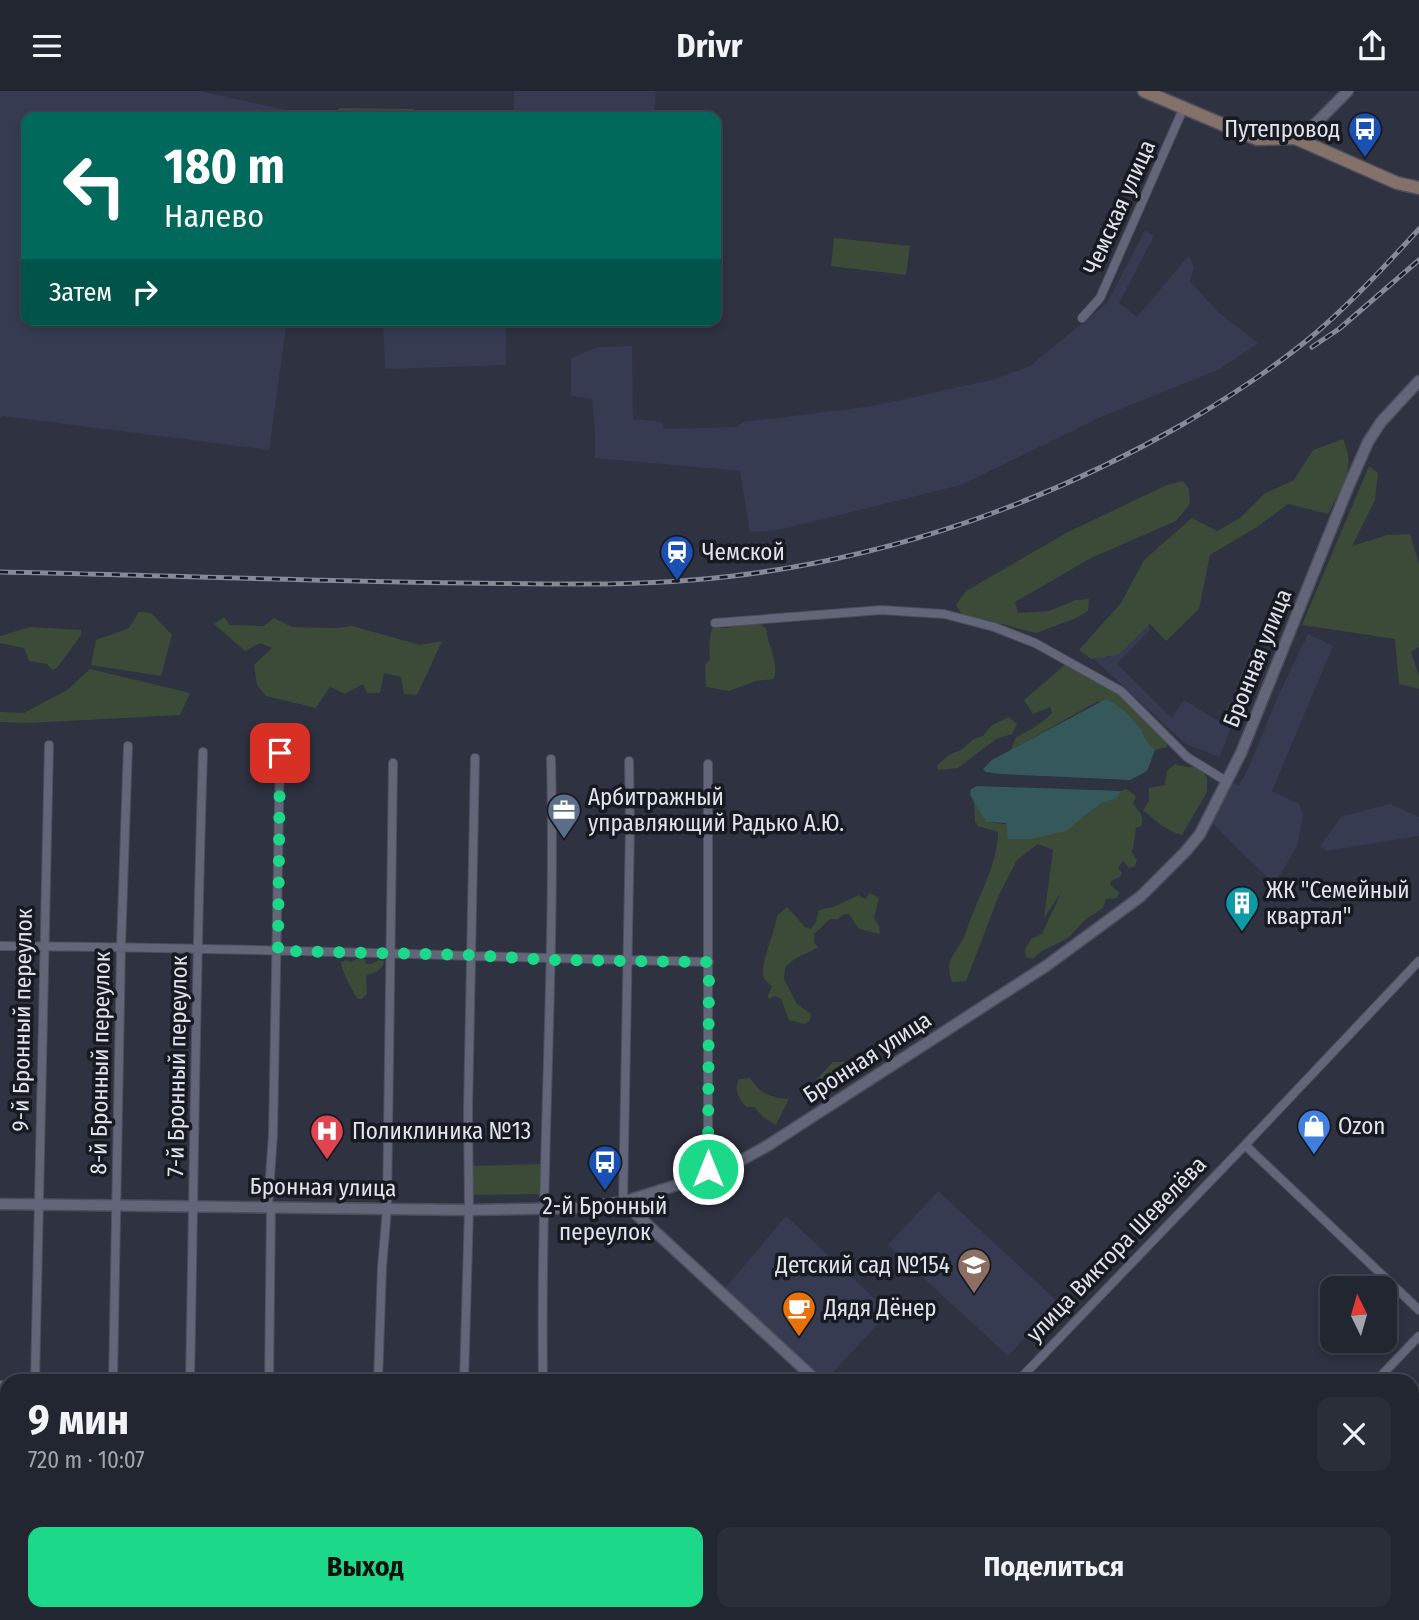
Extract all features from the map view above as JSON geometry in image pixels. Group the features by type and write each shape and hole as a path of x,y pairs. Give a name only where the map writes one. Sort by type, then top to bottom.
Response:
{"main road":[{"path":"1144,91 1257,139 1295,138 1397,184 1419,188"}],"street":[{"path":"1295,138 1316,123 1348,91"},
{"name":"Чемская улица","path":"1082,318 1100,298 1184,107"},
{"name":"Бронная улица","path":"0,1204 542,1209 623,1202 708,1174 767,1146 1046,966 1109,921 1161,878 1186,851 1200,834 1241,753 1368,442 1387,413 1419,381"},
{"path":"715,623 881,610 944,614 994,627 1035,643 1121,691 1187,757 1226,781"},
{"name":"9-й Бронный переулок","path":"35,1374 49,745"},
{"name":"8-й Бронный переулок","path":"113,1374 121,946 128,746"},
{"name":"7-й Бронный переулок","path":"190,1374 202,752"},
{"path":"270,1374 269,1206 278,951 280,753"},
{"path":"464,1374 475,758"},
{"path":"543,1374 542,1209 553,826 551,758"},
{"path":"629,761 623,1202 809,1374"},
{"path":"378,1374 387,1209 393,763"},
{"path":"708,764 708,1174"},
{"path":"0,946 121,946 472,955 550,960 709,962"},
{"name":"улица Виктора Шевелёва","path":"1025,1374 1419,961"},
{"path":"1245,1145 1419,1310"},
{"path":"1383,1374 1419,1336"}],"shaded area":[{"path":"0,91 200,91 294,112 21,112 21,326 286,326 269,450 2,416 0,418"},
{"path":"514,91 656,91 654,112 514,112"},
{"path":"340,108 414,109 417,112 335,112"},
{"path":"1145,230 1154,236 1119,303 1137,317 1189,255 1194,267 1190,281 1218,312 1258,343 1220,369 1101,417 961,485 778,530 750,532 740,471 595,458 592,399 571,396 571,358 598,347 632,346 633,419 663,422 664,429 737,427 743,422 873,406 995,379 1030,366 1108,302"},
{"path":"834,238 910,246 906,275 831,266"},
{"path":"383,326 506,326 506,365 385,369"},
{"path":"1343,439 1347,450 1348,469 1328,514 1288,504 1257,527 1210,555 1199,609 1166,641 1150,624 1118,655 1091,659 1079,650 1121,603 1144,560 1192,518 1217,531 1240,518 1264,494 1294,480 1313,450"},
{"path":"1369,466 1378,473 1375,500 1352,546 1387,535 1410,534 1419,564 1419,647 1411,652 1419,676 1419,689 1399,684 1395,639 1302,625"},
{"path":"1183,481 1189,489 1190,504 1176,521 1091,558 1015,602 1018,613 1049,611 1076,600 1089,599 1088,611 1074,619 1036,633 983,619 965,619 956,605 966,591 1068,532 1167,485"},
{"path":"139,612 151,613 172,635 161,676 91,665 96,640 129,628"},
{"path":"224,617 230,625 264,626 274,618 292,627 352,626 420,645 442,641 417,695 404,694 401,677 384,673 380,693 367,693 363,684 345,694 330,687 316,708 266,696 257,685 254,665 272,648 260,643 245,651 214,624"},
{"path":"754,621 766,628 774,660 774,679 756,681 729,691 706,687 705,665 710,659 712,628 727,628"},
{"path":"1144,622 1151,629 1117,664 1172,718 1184,700 1218,721 1231,702 1249,653 1257,657 1220,757 1186,744 1095,660 1101,652 1109,658"},
{"path":"30,627 81,630 81,635 57,668 52,670 47,664 29,661 24,648 0,643 0,636"},
{"path":"1308,634 1333,646 1272,791 1299,804 1303,816 1297,846 1280,875 1272,882 1211,822 1231,783 1239,785 1249,767 1278,696"},
{"path":"1066,664 1126,699 1167,739 1167,747 1155,750 1143,733 1098,701 1011,750 1016,737 1035,727 1052,713 1050,707 1033,714 1024,700"},
{"path":"90,669 190,693 180,715 0,722 0,712 24,713 67,690"},
{"path":"1106,699 1130,716 1155,750 1147,771 1130,780 1000,774 983,769 992,760"},
{"path":"1009,717 1017,724 1012,734 996,739 958,768 938,770 937,765 949,755 983,736 992,725"},
{"path":"1175,764 1201,768 1207,778 1207,792 1182,835 1165,828 1143,810 1149,801 1149,788 1165,785 1167,771"},
{"path":"977,786 1121,791 1117,798 1100,804 1066,831 1030,839 1008,839 1006,823 986,822 970,795 971,789"},
{"path":"1126,789 1136,796 1133,804 1141,814 1142,822 1141,826 1136,828 1131,851 1137,860 1135,866 1129,868 1123,861 1118,868 1122,873 1120,877 1111,881 1110,885 1119,892 1117,898 1106,899 1103,908 1086,919 1068,938 1042,951 1033,959 1026,957 1025,950 1031,939 1042,934 1062,891 1044,918 1053,850 1038,844 1017,860 999,895 966,981 952,982 949,966 991,870 997,844 998,832 978,826 975,822 974,801 986,822 1066,831 1100,804 1117,798 1121,791"},
{"path":"1390,804 1419,817 1419,836 1327,851 1320,846 1342,816"},
{"path":"870,893 879,898 874,918 880,934 859,929 849,914 830,919 814,934 814,942 818,947 785,968 784,979 797,1004 811,1014 810,1020 805,1024 789,1020 781,999 774,996 769,999 772,986 763,973 777,916 787,907 805,927 811,929 819,910 833,907 859,895 865,899"},
{"path":"365,959 366,964 384,961 380,969 366,976 367,994 362,999 358,999 353,992 341,962"},
{"path":"833,1062 846,1062 848,1069 843,1075 834,1076 830,1086 819,1086 816,1080"},
{"path":"750,1078 766,1094 789,1099 776,1125 754,1107 746,1107 739,1097 739,1079"},
{"path":"541,1164 540,1194 473,1195 472,1166"},
{"path":"938,1191 1058,1302 1008,1356 888,1245"},
{"path":"786,1216 889,1312 831,1374 810,1374 722,1292"}],"railway":[{"path":"0,572 600,584 700,580 792,567 851,555 909,540 1023,502 1132,452 1185,423 1253,380 1317,332 1357,295 1419,229"},
{"path":"1312,347 1339,329 1419,260"}],"place":[{"name":"Путепровод","path":"1365,159"},
{"name":"Чемской","path":"677,582"},
{"name":"Арбитражный управляющий Радько А.Ю.","path":"564,840"},
{"name":"ЖК \"Семейный квартал\"","path":"1242,933"},
{"name":"Ozon","path":"1314,1156"},
{"name":"Поликлиника №13","path":"327,1161"},
{"name":"2-й Бронный переулок","path":"605,1192"},
{"name":"Детский сад №154","path":"974,1295"},
{"name":"Дядя Дёнер","path":"799,1338"}],"route":[{"path":"280,753 278,951 709,962 708,1169"}]}
